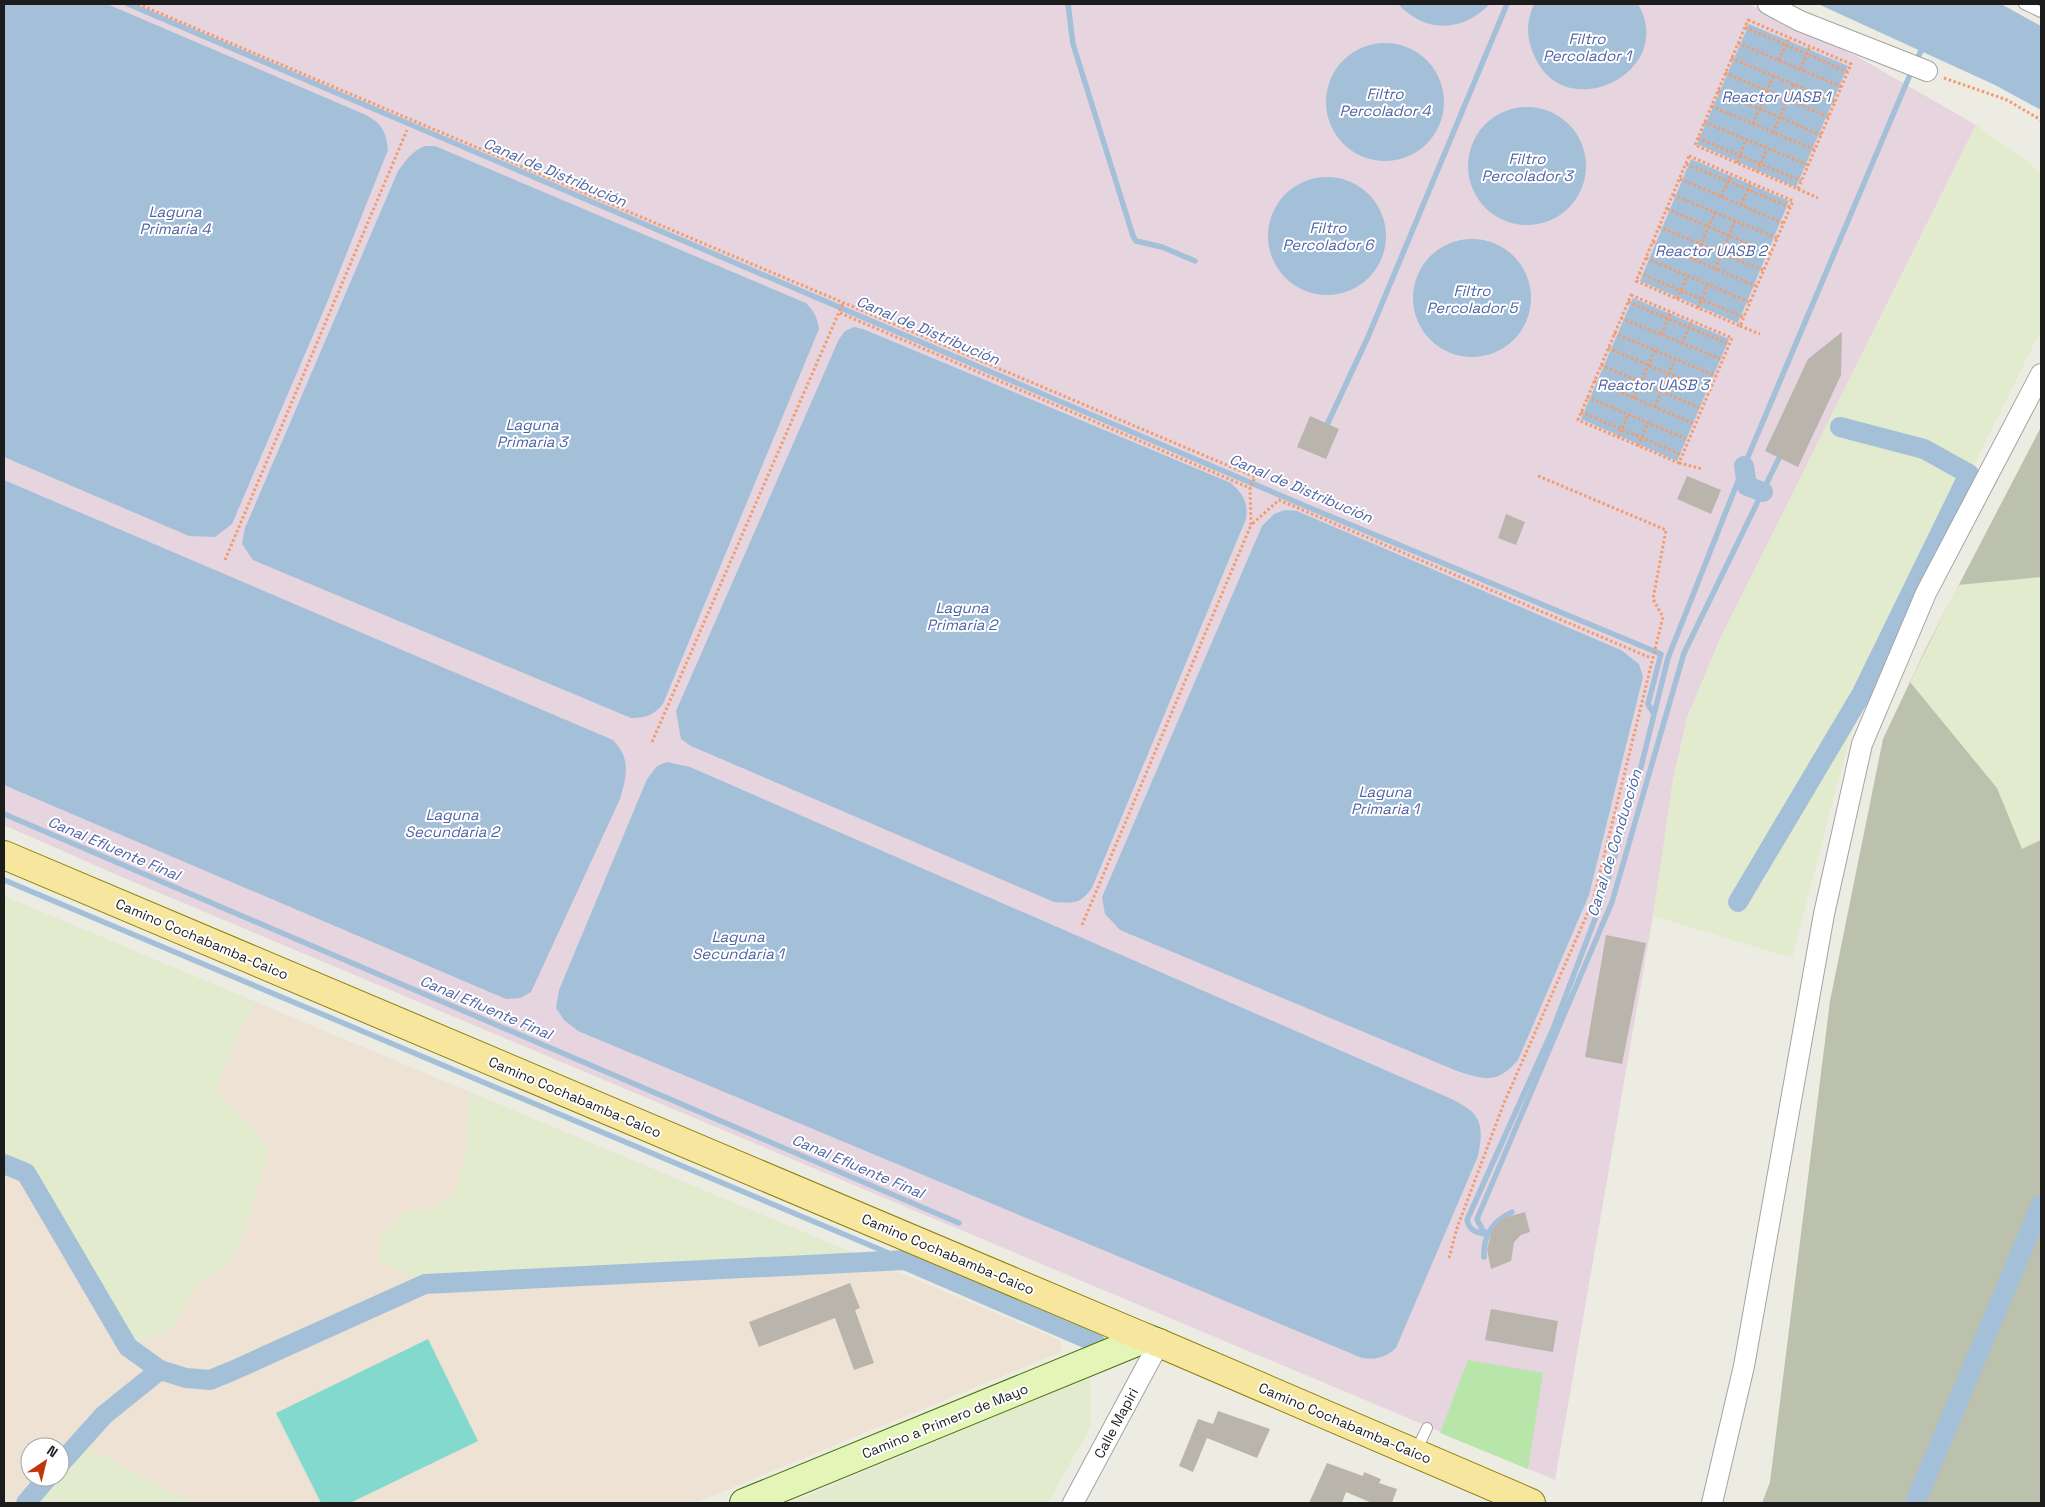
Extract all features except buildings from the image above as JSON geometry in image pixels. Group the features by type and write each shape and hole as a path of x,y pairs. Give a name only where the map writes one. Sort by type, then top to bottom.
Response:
{"main road":[{"name":"Camino Cochabamba-Caico","path":"4,855 1531,1503"},
{"name":"Camino a Primero de Mayo","path":"744,1503 1153,1341"}],"street":[{"path":"1768,4 1800,21 1927,71"},
{"path":"1712,1503 1744,1366 1824,914 1862,744 1926,593 2041,374"},
{"name":"Calle Mapiri","path":"1073,1503 1153,1341"}],"lane":[{"path":"2024,4 2041,12"},
{"path":"1415,1454 1427,1428"}],"path":[{"path":"138,4 1255,477 1250,488 1251,525 1082,924"},
{"path":"1798,189 1851,64 1748,20 1695,145 1818,198"},
{"path":"1745,27 1848,72"},
{"path":"1779,60 1789,38"},
{"path":"1738,43 1842,87"},
{"path":"1801,69 1810,46"},
{"path":"1732,58 1835,102"},
{"path":"1927,71 2007,100 2041,120"},
{"path":"1725,73 1829,117"},
{"path":"1753,124 1773,76"},
{"path":"1774,133 1794,84"},
{"path":"1718,91 1821,135"},
{"path":"1711,106 1815,150"},
{"path":"1704,122 1808,166"},
{"path":"225,560 408,130"},
{"path":"1698,138 1802,181"},
{"path":"1737,163 1746,140"},
{"path":"1757,172 1767,148"},
{"path":"1740,326 1793,201 1689,156 1636,281 1740,326 1760,334"},
{"path":"1686,164 1790,207"},
{"path":"1722,197 1731,174"},
{"path":"1680,179 1783,223"},
{"path":"1742,205 1751,183"},
{"path":"1673,195 1777,238"},
{"path":"1667,210 1770,253"},
{"path":"1694,260 1715,212"},
{"path":"1715,269 1735,220"},
{"path":"1659,227 1763,270"},
{"path":"1653,242 1756,286"},
{"path":"1646,258 1749,302"},
{"path":"1640,273 1743,318"},
{"path":"1677,299 1687,276"},
{"path":"1698,308 1708,284"},
{"path":"1678,463 1732,338 1631,295 1578,420 1678,463 1703,470"},
{"path":"1628,302 1729,344"},
{"path":"652,742 843,303"},
{"path":"840,312 1250,488"},
{"path":"1661,334 1671,312"},
{"path":"1621,318 1722,360"},
{"path":"1682,343 1692,321"},
{"path":"1614,333 1716,376"},
{"path":"1608,348 1709,391"},
{"path":"1634,398 1655,350"},
{"path":"1655,407 1675,359"},
{"path":"1601,366 1702,409"},
{"path":"1594,381 1695,424"},
{"path":"1587,397 1689,440"},
{"path":"1581,412 1682,455"},
{"path":"1618,437 1628,414"},
{"path":"1638,446 1648,422"},
{"path":"1449,1258 1457,1228 1504,1103 1593,901 1651,658 1663,617 1653,599 1666,530 1536,475"},
{"path":"1251,525 1279,500 1651,658"}],"shaded area":[{"path":"4,4 1749,4 1858,57 1976,125 1719,641 1687,718 1673,780 1658,886 1555,1480 124,878 4,825"},
{"path":"1976,125 2041,172 2041,330 1884,646 1855,717 1792,958 1653,916 1673,780 1687,718 1719,641"},
{"path":"2041,427 2041,1503 1762,1503 1770,1482 1830,1001 1883,739 1927,646"},
{"path":"2041,577 2041,840 2022,849 1997,788 1910,682 1958,585"},
{"path":"4,896 1060,1340 1061,1352 695,1503 4,1503"},
{"path":"4,896 256,1002 235,1040 216,1089 270,1149 244,1234 228,1266 198,1283 172,1328 128,1347 26,1173 4,1164"},
{"path":"469,1092 875,1262 425,1284 379,1261 381,1236 405,1212 438,1206 456,1192 466,1153"},
{"path":"428,1339 478,1441 350,1503 321,1503 276,1413"},
{"path":"1090,1376 1091,1426 1048,1503 790,1503"},
{"path":"79,1443 193,1503 26,1503 40,1487 70,1487 70,1453"}],"green space":[{"path":"1468,1360 1543,1373 1528,1469 1440,1433"}],"water":[{"name":"Laguna Primaria 4","path":"4,4 107,4 366,115 379,125 386,138 388,150 326,305 232,524 215,537 189,536 4,457"},
{"path":"1398,4 1490,4 1468,20 1444,26 1420,21"},
{"name":"Filtro Percolador 1","path":"1534,4 1638,4 1646,29 1643,51 1631,69 1612,82 1591,89 1569,87 1549,77 1534,55 1528,29"},
{"path":"1818,4 2001,4 2041,26 2041,110 1995,85"},
{"name":"Reactor UASB 1","path":"1749,24 1848,66 1796,187 1697,144"},
{"name":"Filtro Percolador 4","path":"1385,43 1407,48 1427,60 1439,80 1444,102 1439,124 1427,144 1407,156 1385,161 1363,156 1343,144 1331,124 1326,102 1331,80 1343,60 1363,48"},
{"name":"Filtro Percolador 3","path":"1527,107 1549,112 1569,124 1581,144 1586,166 1581,188 1569,208 1549,220 1527,225 1505,220 1485,208 1473,188 1468,166 1473,144 1485,124 1505,112"},
{"name":"Laguna Primaria 3","path":"425,146 435,146 806,303 816,318 819,329 663,704 649,715 631,718 253,560 242,544 245,528 398,171 413,153"},
{"name":"Reactor UASB 2","path":"1691,159 1789,201 1738,323 1640,281"},
{"name":"Filtro Percolador 6","path":"1327,177 1349,182 1369,194 1381,214 1386,236 1381,258 1369,278 1349,290 1327,295 1305,290 1285,278 1273,258 1268,236 1273,214 1285,194 1305,182"},
{"name":"Filtro Percolador 5","path":"1472,239 1494,244 1514,256 1526,276 1531,298 1526,320 1514,340 1494,352 1472,357 1450,352 1430,340 1418,320 1413,298 1418,276 1430,256 1450,244"},
{"name":"Reactor UASB 3","path":"1633,298 1729,339 1677,461 1581,419"},
{"name":"Laguna Primaria 2","path":"854,327 863,329 1231,483 1244,499 1246,519 1092,888 1083,898 1076,902 1054,902 691,746 681,739 676,711 839,339 845,331"},
{"name":"Laguna Secundaria 2","path":"4,480 613,740 623,754 626,768 620,799 531,992 520,998 506,999 4,785"},
{"name":"Laguna Primaria 1","path":"1285,510 1297,511 1621,650 1639,664 1643,677 1589,895 1518,1060 1511,1068 1497,1076 1484,1078 1457,1071 1120,930 1105,914 1102,897 1262,526 1274,514"},
{"name":"Laguna Secundaria 1","path":"667,762 690,767 1447,1097 1467,1108 1478,1119 1480,1126 1481,1134 1478,1156 1396,1348 1380,1358 1362,1358 578,1031 564,1020 556,1008 559,990 647,779 657,766"}],"waterway":[{"name":"Canal de Distribución","path":"128,4 1303,505 1661,654 1648,704 1654,714"},
{"path":"1068,4 1073,44 1133,236 1136,241 1162,247 1195,261"},
{"path":"1325,429 1368,337 1507,4"},
{"path":"1919,55 1924,44"},
{"path":"1485,1234 1473,1230 1467,1220 1553,1029 1600,906 1639,775 1668,658 1744,466 1909,77"},
{"path":"1738,902 1862,693 1969,474 1924,449 1840,427"},
{"name":"Canal de Conducción","path":"1488,1233 1483,1231 1477,1219 1612,902 1684,653 1779,458"},
{"path":"1744,466 1747,486 1763,492"},
{"name":"Canal Efluente Final","path":"4,814 959,1223"},
{"path":"4,880 905,1260"},
{"path":"4,1164 26,1173 128,1347 160,1370 186,1378 210,1380 425,1284 905,1260 1095,1342"},
{"path":"1915,1503 2041,1205"},
{"name":"Canal de Conducción","path":"1484,1257 1485,1242 1490,1230 1499,1220 1512,1212"},
{"path":"70,1453 104,1415 160,1370"},
{"path":"26,1503 40,1487"}]}
